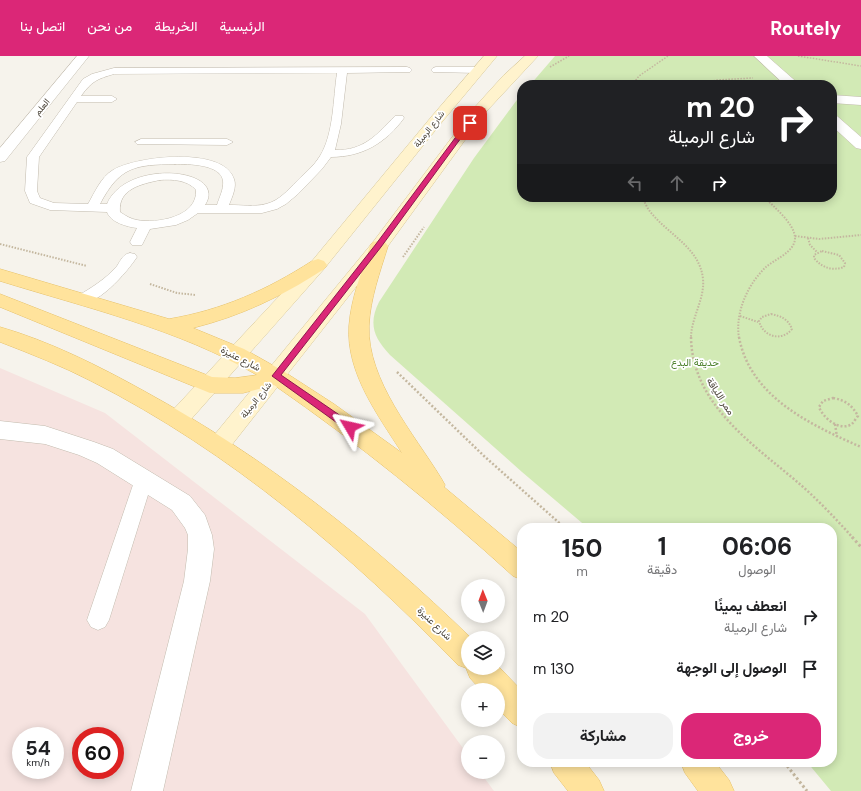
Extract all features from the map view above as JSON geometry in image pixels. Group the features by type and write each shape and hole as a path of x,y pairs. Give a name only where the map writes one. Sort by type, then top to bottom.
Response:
{"main road":[{"path":"379,246 361,310 359,328 361,356 371,384 442,499"},
{"path":"169,326 202,320 248,304 283,287 318,265"},
{"name":"شارع عنيزة","path":"0,275 169,326 237,354 276,376 386,454 442,499 517,564"},
{"path":"0,300 210,385 226,387 243,386 276,376"},
{"name":"شارع عنيزة","path":"0,334 64,360 113,383 178,419 219,445 321,519 378,568 461,648"},
{"path":"487,675 517,708"},
{"path":"569,767 588,791"},
{"path":"700,767 718,791"}],"street":[{"name":"العلم","path":"0,158 84,56"},
{"name":"شارع الرميلة","path":"178,419 318,265 491,56"},
{"name":"شارع الرميلة","path":"219,445 379,246 479,111 508,79 532,56"},
{"path":"760,56 787,80"},
{"path":"837,99 861,101"},
{"path":"837,123 861,145"},
{"path":"0,430 45,435 66,440 105,456 181,503 190,512 198,529 202,549 197,581 147,791"}],"lane":[{"path":"113,208 46,206 39,203 32,195 31,172 33,157 87,81 101,73 114,71 339,78 395,67 406,70"},
{"path":"436,70 478,70"},
{"path":"195,209 262,210 278,205 317,168 328,152 332,141 339,78"},
{"path":"87,81 118,81"},
{"path":"74,99 112,99"},
{"path":"328,152 345,153 368,147 378,140 399,118"},
{"path":"141,142 226,142"},
{"path":"168,176 184,142"},
{"path":"92,208 108,181 118,172 142,163 175,161 207,163 225,171 229,180 222,209"},
{"path":"168,176 177,176 192,180 201,188 202,198 195,209 179,219 156,225 126,222 114,214 113,208 116,198 126,188 141,180 168,176"},
{"path":"137,242 145,225"},
{"path":"81,300 100,290 110,282 123,269 130,258"},
{"path":"98,620 144,479"}],"path":[{"path":"636,80 639,76 668,56"},
{"path":"798,56 861,66"},
{"name":"ممر اللياقة","path":"645,202 660,224 673,232 692,252 702,274 704,284 703,295 693,321 691,339 693,355 705,390 717,408 732,426 750,444 819,501 861,547"},
{"path":"769,202 789,223 795,236 791,248 760,273 750,287 743,301 737,329 740,349 750,370 761,384 793,413 814,426 861,447"},
{"path":"403,257 426,226"},
{"path":"795,236 808,238 829,238 861,235"},
{"path":"808,238 810,245 817,252"},
{"path":"0,244 87,266"},
{"path":"828,251 840,256 844,260 844,267 834,269 821,266 814,258 814,255 817,252 828,251"},
{"path":"150,284 177,292 200,295"},
{"path":"740,316 758,322 764,332 779,336 786,336 791,333 791,324 779,316 764,315 758,322"},
{"path":"394,370 466,439 560,523"},
{"path":"835,424 844,426 851,425 856,421 858,416 855,410 842,400 833,398 820,402 819,407 821,413 835,424 837,437"},
{"path":"788,767 807,791"}],"shaded area":[{"path":"0,368 105,413 365,614 461,745 461,779 485,779 494,791 0,791"}],"green space":[{"name":"حديقة البدع","path":"555,56 861,56 861,791 831,791 811,767 837,767 837,523 582,523 390,355 380,343 373,324 379,302 474,158 517,100 517,202 837,202 837,80 534,80"}],"route":[{"path":"350,427 276,376 379,246 470,123"}]}
